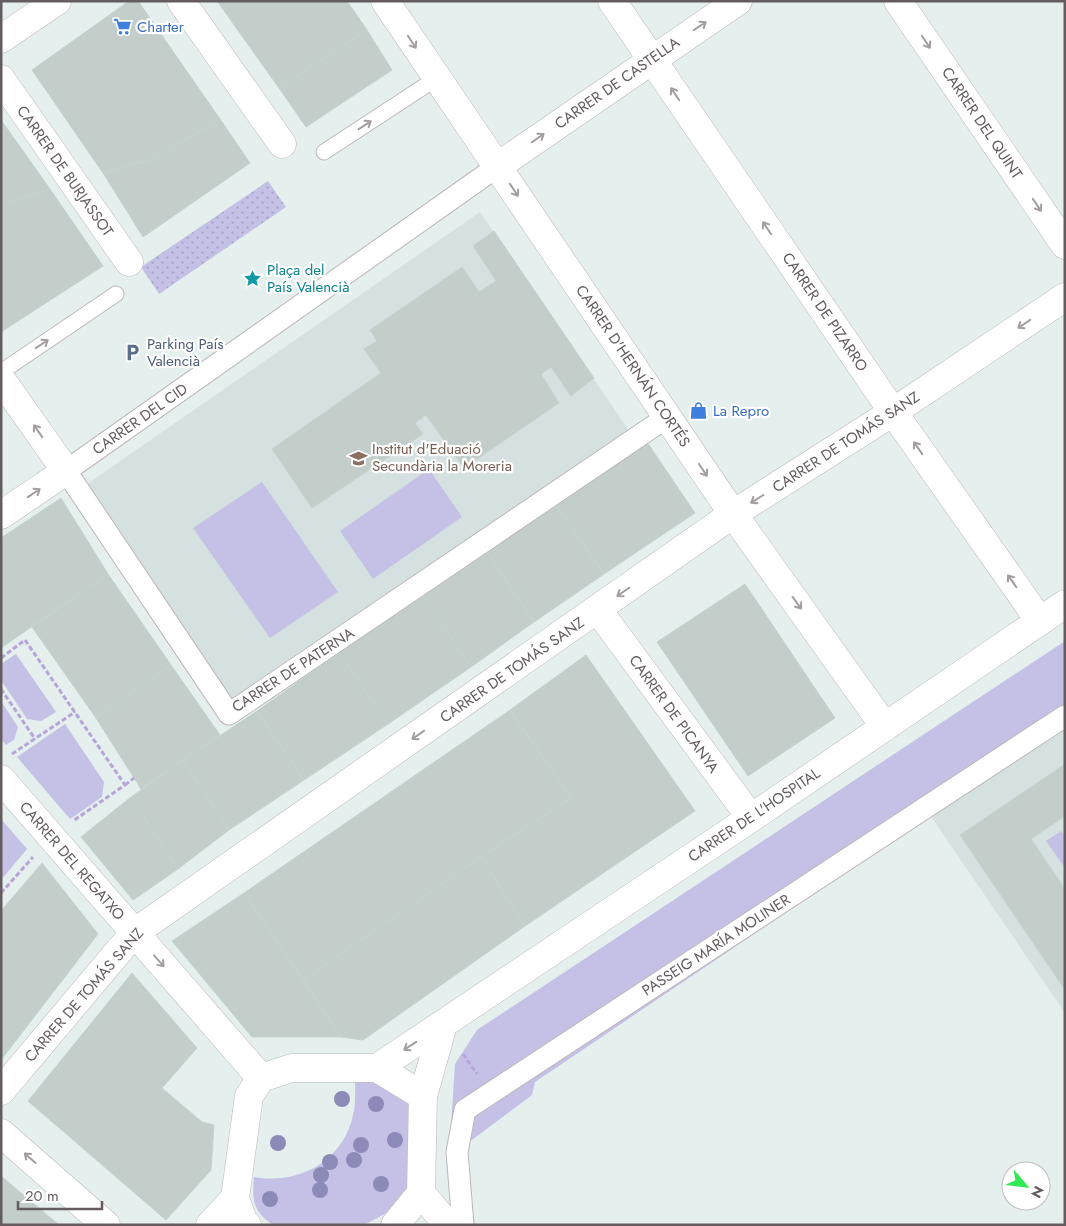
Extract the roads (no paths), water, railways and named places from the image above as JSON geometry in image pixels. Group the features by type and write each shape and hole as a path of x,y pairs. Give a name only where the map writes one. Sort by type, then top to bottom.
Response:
{"street":[{"path":"1,39 57,1"},
{"path":"181,1 282,144"},
{"name":"CARRER D'HERNÁN CORTÉS","path":"385,1 733,514 885,727"},
{"name":"CARRER DE PIZARRO","path":"612,1 893,412 1040,621"},
{"name":"CARRER DE CASTELLA","path":"498,166 738,1"},
{"name":"CARRER DEL QUINT","path":"898,1 1065,245"},
{"name":"CARRER DE BURJASSOT","path":"1,79 129,262"},
{"name":"CARRER DEL CID","path":"1,514 66,471 498,166"},
{"name":"CARRER DE TOMÁS SANZ","path":"1,1091 134,933 733,514 893,412 1065,297"},
{"name":"CARRER DE PATERNA","path":"1,378 230,714 667,417"},
{"name":"CARRER DE L'HOSPITAL","path":"377,1068 1065,604"},
{"name":"CARRER DE PICANYA","path":"598,610 750,818"},
{"name":"PASSEIG MARÍA MOLINER","path":"463,1225 457,1152 465,1110 1065,716"},
{"name":"CARRER DEL REGATXO","path":"5,768 51,836 262,1078"},
{"path":"395,1225 421,1193 424,1096 443,1025"},
{"path":"247,1225 243,1221 236,1198 249,1096 262,1078 292,1068 377,1068 424,1096"},
{"path":"1,1133 106,1225"},
{"path":"421,1193 448,1225"},
{"path":"210,1225 236,1198"}],"lane":[{"path":"324,152 437,78"},
{"path":"1,372 116,294"}],"place":[{"name":"Charter","path":"123,27"},
{"name":"Plaça del País Valencià","path":"253,279"},
{"name":"Parking País Valencià","path":"133,353"},
{"name":"La Repro","path":"699,411"},
{"name":"Institut d'Eduació Secundària la Moreria","path":"358,458"}]}
